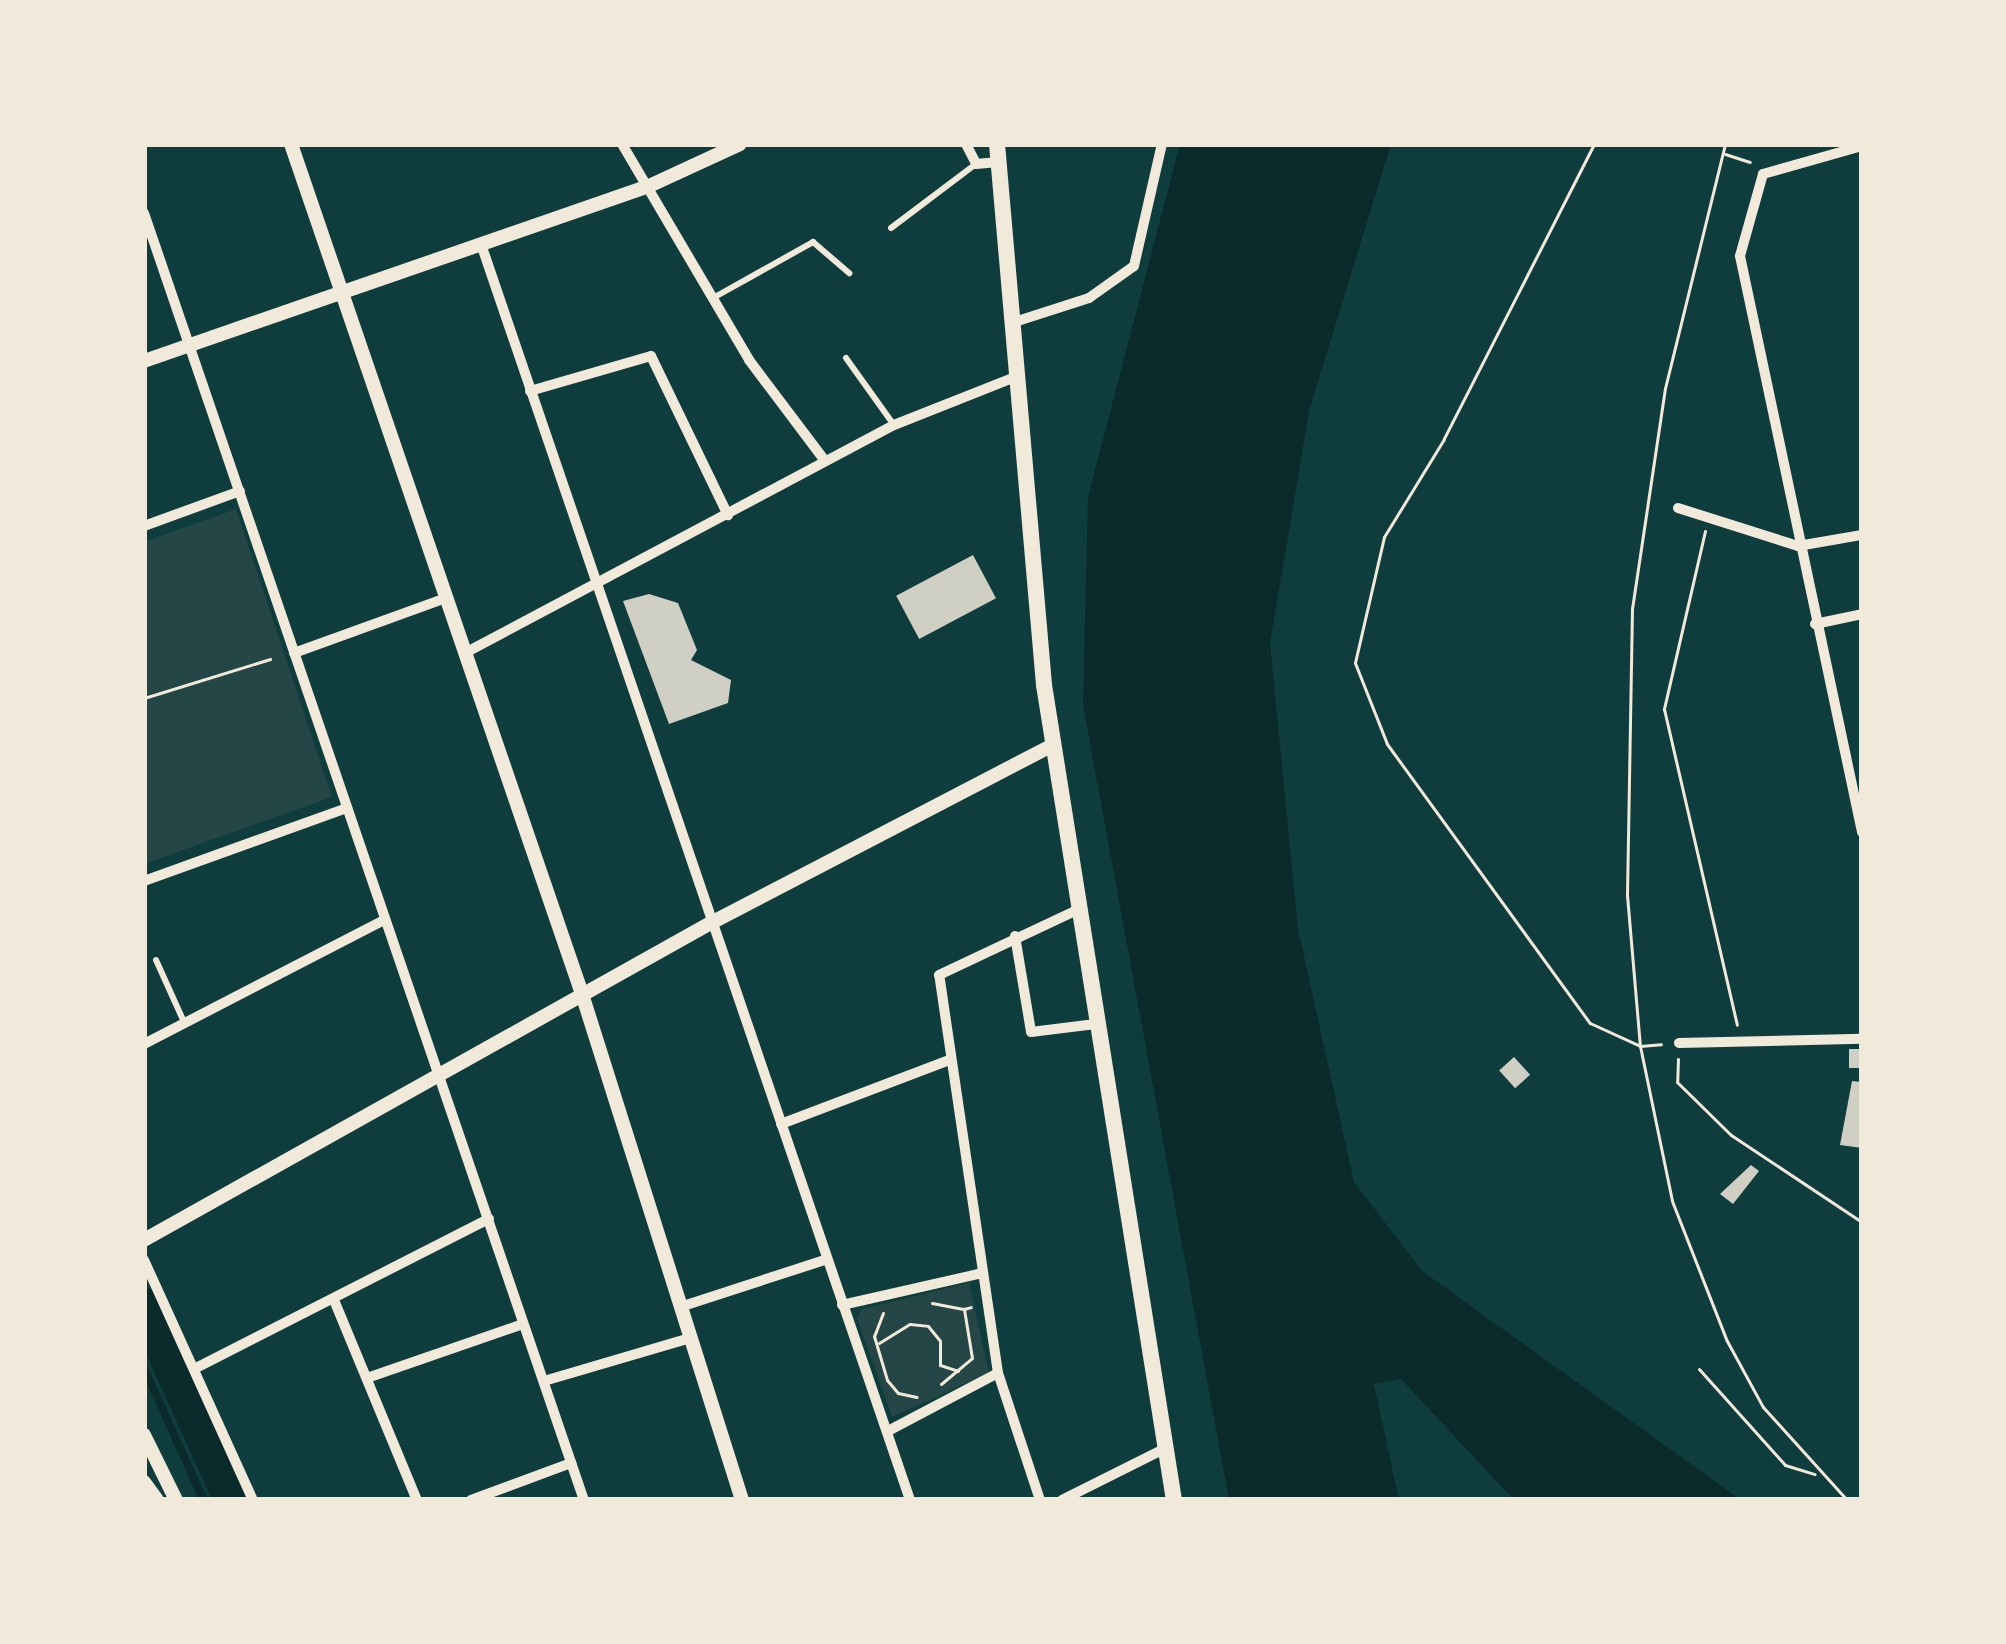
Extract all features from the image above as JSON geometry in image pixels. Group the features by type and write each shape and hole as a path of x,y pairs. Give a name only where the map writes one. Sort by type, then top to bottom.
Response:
{"main road":[{"path":"998,153 1053,745 1174,1500"}],"street":[{"path":"622,144 713,298 824,461"},
{"path":"144,361 482,247 649,186 740,144"},
{"path":"966,144 976,164 998,153"},
{"path":"1011,323 1088,298 1134,266 1162,144"},
{"path":"294,145 582,994 742,1500"},
{"path":"1862,146 1763,174 1740,256 1862,832"},
{"path":"144,213 584,1500"},
{"path":"482,247 910,1500"},
{"path":"530,391 651,356 728,515"},
{"path":"465,653 894,425 1016,377"},
{"path":"144,526 239,491"},
{"path":"1678,508 1798,546 1862,535"},
{"path":"294,652 446,598"},
{"path":"1815,624 1862,614"},
{"path":"144,1240 710,924 1053,745"},
{"path":"144,881 347,808"},
{"path":"1040,1500 998,1373 947,1061 939,975 1079,909"},
{"path":"144,1044 384,920"},
{"path":"1015,936 1031,1032 1096,1024"},
{"path":"1679,1043 1862,1039"},
{"path":"781,1124 947,1061"},
{"path":"194,1370 490,1219"},
{"path":"144,1260 253,1500"},
{"path":"680,1307 825,1260"},
{"path":"842,1305 979,1274"},
{"path":"334,1300 417,1500"},
{"path":"367,1378 523,1324"},
{"path":"544,1382 690,1338"},
{"path":"887,1431 998,1373"},
{"path":"144,1435 176,1500"},
{"path":"1062,1500 1164,1449"},
{"path":"471,1500 571,1463"},
{"path":"144,1482 157,1500"}],"lane":[{"path":"891,228 976,164"},
{"path":"713,298 813,242 849,273"},
{"path":"846,358 894,425"},
{"path":"156,959 184,1023"}],"path":[{"path":"1594,144 1444,439 1384,537 1355,664 1387,744 1590,1023 1640,1046 1664,1044"},
{"path":"1725,144 1665,388 1632,608 1627,895 1640,1046 1693,1264 1763,1407 1816,1474 1847,1500"},
{"path":"1723,154 1750,162"},
{"path":"1708,518 1664,709 1741,1042"},
{"path":"144,698 270,659"},
{"path":"1679,1043 1677,1082 1731,1135 1862,1222"},
{"path":"927,1301 964,1309 978,1304"},
{"path":"894,1309 873,1325 892,1388 906,1397 924,1393"},
{"path":"938,1386 960,1372 975,1349 964,1309"},
{"path":"879,1343 910,1324 928,1326 940,1341 940,1365 960,1372"},
{"path":"1699,1369 1785,1465 1816,1474"}],"shaded area":[{"path":"1180,144 1391,144 1309,411 1270,643 1298,929 1354,1182 1422,1271 1741,1500 1514,1500 1401,1379 1374,1384 1399,1500 1229,1500 1083,705 1088,497"},
{"path":"236,509 332,797 144,864 144,542"},
{"path":"969,1283 989,1373 892,1417 857,1318 862,1309"},
{"path":"144,1359 208,1500 199,1500 144,1377"}],"building":[{"path":"973,555 996,598 919,639 896,596"},
{"path":"649,594 678,603 697,650 691,660 731,680 728,703 669,724 623,601"},
{"path":"1849,1049 1862,1049 1862,1068 1849,1068"},
{"path":"1514,1057 1530,1075 1515,1088 1499,1070"},
{"path":"1852,1081 1862,1082 1862,1148 1840,1145"},
{"path":"1751,1165 1759,1171 1733,1204 1720,1194"}],"waterway":[{"path":"144,1306 232,1500"}]}
